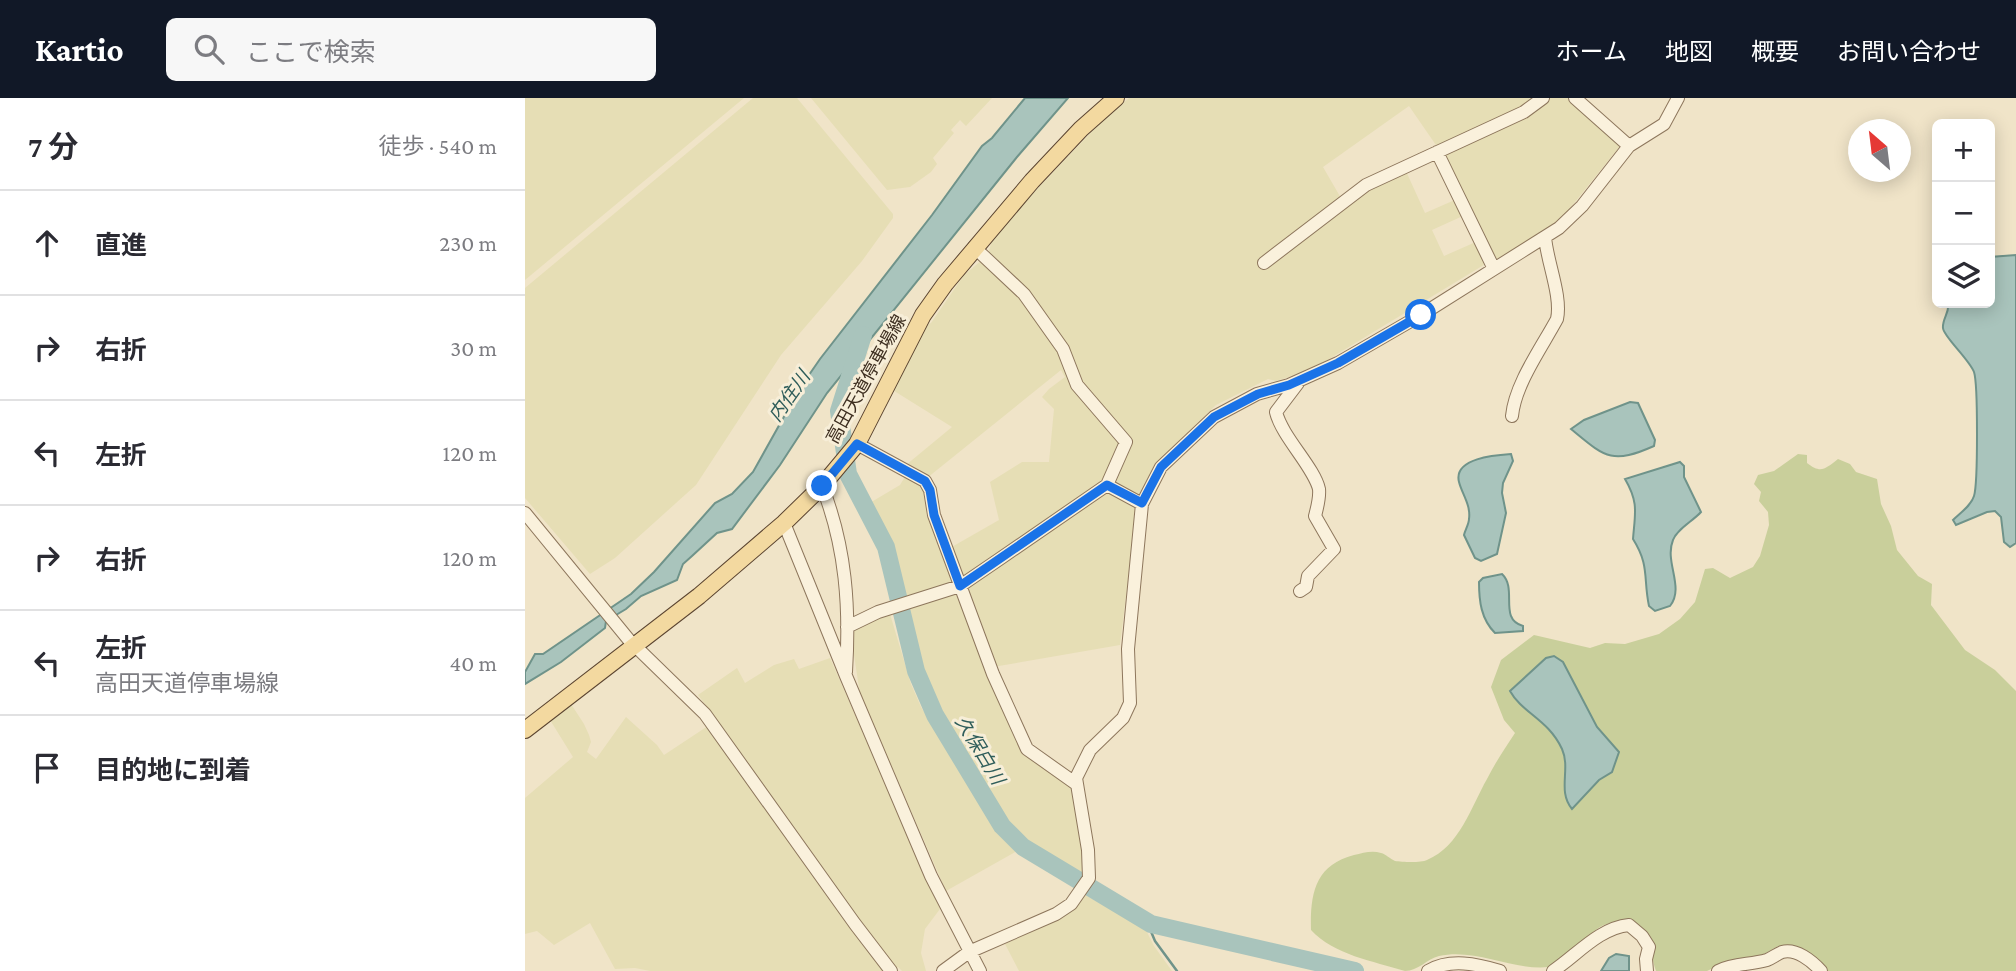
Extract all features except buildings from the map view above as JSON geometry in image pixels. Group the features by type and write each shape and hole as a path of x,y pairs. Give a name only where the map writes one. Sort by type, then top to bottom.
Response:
{"main road":[{"name":"高田天道停車場線","path":"525,730 785,523 822,486 857,444 923,315 974,247 1047,165 1116,98"}],"street":[{"path":"1264,263 1366,185 1524,111 1543,98"},
{"path":"1575,98 1629,146"},
{"path":"943,971 968,952 1056,914 1071,904 1089,877 1088,850 1075,783 1090,750 1123,718 1130,703 1128,649 1142,503 1161,467 1214,417 1258,394 1300,380 1349,357 1559,228 1582,206 1629,146 1664,124 1678,98"},
{"path":"1437,152 1494,269"},
{"path":"1512,416 1518,391 1557,319 1559,310 1546,255 1545,237"},
{"path":"846,627 878,612 960,586 1107,485 1126,442 1077,385 1063,349 1024,294 974,247"},
{"path":"1300,380 1276,412 1319,489 1315,516 1334,549 1308,576 1306,587 1300,591"},
{"path":"857,444 925,481 930,490 934,515 993,674 1027,749 1075,783"},
{"path":"1107,485 1142,503"},
{"path":"822,486 834,515 838,547 846,576 846,676"},
{"path":"525,513 632,643 705,714 855,925 891,971"},
{"path":"785,523 846,676 931,876 980,971"},
{"path":"1553,971 1604,932 1615,926 1629,925 1642,936 1649,947 1647,971"},
{"path":"1718,971 1767,960 1783,951 1796,953 1814,963 1821,971"},
{"path":"1428,971 1457,963 1481,965 1500,971"}],"shaded area":[{"path":"525,98 744,98 525,280"},
{"path":"753,98 797,98 893,214 893,218 862,261 781,355 696,485 615,558 590,574 525,498 525,288"},
{"path":"811,98 992,98 966,126 960,120 951,130 954,133 933,158 937,164 931,172 910,187 887,190"},
{"path":"1129,98 1538,98 1438,148 1409,106 1323,167 1345,205 1405,169 1425,213 1457,199 1465,215 1432,230 1444,256 1478,241 1487,263 1311,370 1276,381 1268,379 1216,405 1155,464 1138,497 1120,645 993,667 950,548 999,520 990,482 1022,462 1049,462 1054,409 1042,397 1065,377 1061,370 927,478 906,465 952,427 891,389 922,327 931,323 964,275 988,255 993,235 1100,123"},
{"path":"1547,98 1572,98 1620,146 1567,212 1549,229 1493,261 1441,153"},
{"path":"906,475 922,483 1023,751 1072,785 1084,851 1084,874 1027,840 1009,823 929,686 916,649 889,544 868,504 900,485"},
{"path":"890,614 911,684 921,707 995,829 1017,851 946,891 860,694 850,629"},
{"path":"830,658 940,909 925,929 921,953 926,971 902,971 898,967 892,971 615,969 590,923 554,945 537,931 525,934 525,798 573,757 550,720 571,704 589,735 591,742 587,752 596,759 626,717 657,745 664,755 717,720 698,695 737,668 745,683 774,665 794,659 799,669"},
{"path":"1085,895 1145,928 1172,971 1019,971 1005,944 1066,915"}],"green space":[{"path":"1798,454 1807,455 1807,463 1816,468 1826,468 1838,459 1850,464 1856,472 1877,479 1881,504 1891,526 1897,550 1918,576 1932,584 1931,605 1965,650 1995,670 2016,691 2016,971 1827,971 1818,961 1792,946 1778,946 1759,957 1728,961 1707,971 1656,971 1650,937 1631,920 1600,927 1563,959 1549,967 1522,966 1453,954 1439,956 1405,971 1342,951 1320,939 1311,930 1312,904 1317,883 1331,866 1354,855 1371,852 1378,852 1395,861 1424,861 1438,854 1456,836 1493,767 1515,733 1504,720 1491,687 1501,660 1534,635 1590,648 1605,643 1625,644 1659,634 1680,619 1695,602 1705,569 1713,568 1730,578 1753,567 1760,556 1769,525 1768,512 1759,501 1761,492 1754,484 1758,475 1774,471"}],"water":[{"path":"1025,98 1068,98 1017,157 827,393 780,465 732,529 717,533 683,564 677,580 641,596 606,621 605,628 561,662 525,684 525,672 535,654 543,654 631,594 715,503 732,494 753,472 800,388 820,359 982,146 992,138"},
{"path":"2016,255 2016,543 2010,547 2004,542 2001,517 1995,511 1956,525 1953,520 1974,496 1977,454 1976,395 1974,372 1943,328 1948,308 1995,308 1995,257"},
{"path":"1630,402 1638,403 1655,440 1654,446 1628,455 1609,455 1592,446 1571,429 1584,420"},
{"path":"1511,454 1513,461 1503,483 1506,513 1497,554 1481,561 1475,558 1464,535 1469,514 1459,474 1462,468 1477,459"},
{"path":"1680,462 1684,466 1684,477 1701,512 1678,532 1673,540 1671,557 1676,591 1674,599 1670,606 1655,611 1649,606 1644,565 1633,539 1634,502 1625,479"},
{"path":"1502,574 1509,587 1511,617 1523,626 1523,631 1495,633 1484,616 1479,582 1483,578"},
{"path":"1554,656 1563,662 1597,727 1619,752 1612,772 1599,780 1572,809 1565,795 1562,749 1550,730 1521,705 1510,691 1546,658"},
{"path":"1616,954 1629,956 1629,971 1601,971 1609,958"}],"waterway":[{"name":"久保白川","path":"863,335 839,411 848,474 886,547 916,671 935,715 1002,826 1023,847 1151,924 1355,971"},
{"path":"1147,922 1155,941 1177,971"}],"route":[{"path":"822,486 857,444 925,481 930,490 934,515 960,586 1107,485 1142,503 1161,467 1214,417 1258,394 1289,385 1338,363 1421,315"}],"water label":[{"name":"内住川","path":"789,396"}]}
